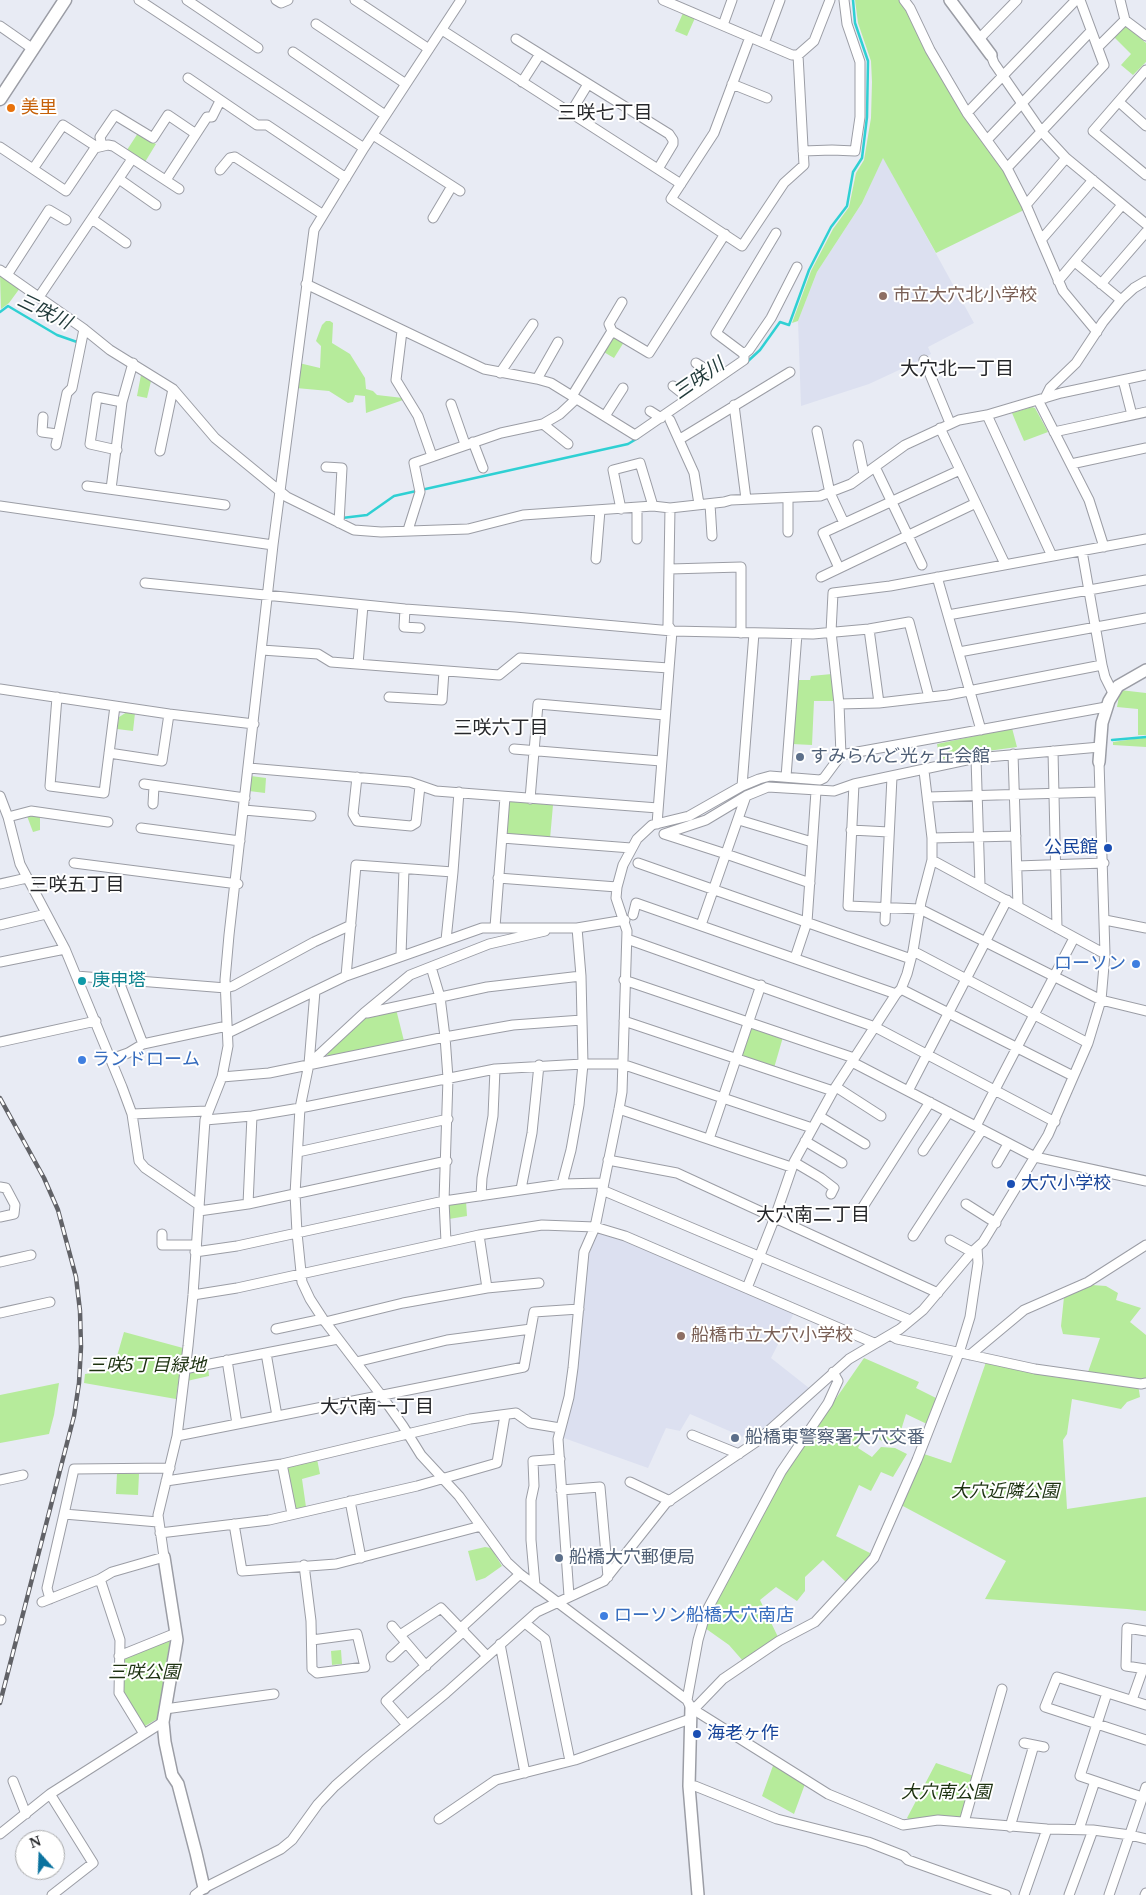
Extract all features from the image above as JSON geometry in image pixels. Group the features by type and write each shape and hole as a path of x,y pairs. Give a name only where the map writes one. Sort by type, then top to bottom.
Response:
{"main road":[{"path":"0,99 65,0"}],"street":[{"path":"139,0 364,148"},
{"path":"187,0 258,48"},
{"path":"276,0 281,3 288,0"},
{"path":"355,0 429,49"},
{"path":"204,1888 178,1784 172,1775 165,1742 163,1722 176,1632 158,1515 177,1436 193,1295 206,1116 222,1077 228,1046 226,988 229,935 273,545 306,284 314,230 322,214 461,0"},
{"path":"663,0 683,4 723,26 798,56 814,41 830,0"},
{"path":"723,26 732,0"},
{"path":"764,43 780,0"},
{"path":"803,151 855,151 860,117 860,62 847,24 844,0"},
{"path":"904,0 910,8 930,50 967,113 1007,168 1026,205 1063,291 1097,332"},
{"path":"979,39 1017,0"},
{"path":"967,113 1076,0"},
{"path":"1007,168 1104,65 1080,0"},
{"path":"1120,0 1126,20 1146,36"},
{"path":"951,1 991,55 1002,76 1041,131 1066,158 1146,224"},
{"path":"1098,47 1126,20"},
{"path":"316,24 406,84"},
{"path":"0,26 33,49"},
{"path":"442,30 682,184"},
{"path":"987,140 1092,30"},
{"path":"750,37 714,134 672,199 742,246 784,183 804,165 798,56"},
{"path":"516,39 670,134 673,144 658,169"},
{"path":"293,52 385,115"},
{"path":"522,82 540,54"},
{"path":"1144,76 1093,131 1146,175"},
{"path":"188,78 257,125 267,125 346,178"},
{"path":"571,112 588,84"},
{"path":"732,84 766,98"},
{"path":"166,180 207,117 212,117 220,101"},
{"path":"1118,102 1146,126"},
{"path":"0,147 66,191 99,146 100,137 115,115 153,138 168,115 196,134"},
{"path":"33,169 63,125 99,146 113,146 179,189"},
{"path":"373,135 456,188 433,218"},
{"path":"220,170 230,158 235,157 322,214"},
{"path":"1026,205 1066,158"},
{"path":"39,297 132,159"},
{"path":"119,179 156,206"},
{"path":"1041,240 1093,180"},
{"path":"1058,281 1122,205"},
{"path":"66,220 49,210 4,272 84,329 110,350 173,389 215,438 280,492 354,530 381,532 468,529 523,515 653,506 670,508 746,499 820,496 851,484 905,445 959,420 987,415 1041,399 1146,375"},
{"path":"92,219 126,243"},
{"path":"1101,284 1146,232"},
{"path":"744,354 716,333 776,233"},
{"path":"622,302 609,324 612,331 650,353 726,234"},
{"path":"1075,262 1122,300"},
{"path":"744,354 750,350 771,318 797,267"},
{"path":"1041,399 1076,363 1122,300 1134,288 1146,282"},
{"path":"306,284 484,369 538,378 551,383 635,435 667,417 688,398 744,360 744,354"},
{"path":"500,373 533,324"},
{"path":"56,445 67,393 72,388 84,329"},
{"path":"402,331 396,380 418,416 432,456"},
{"path":"408,530 420,492 414,463 501,433 543,424 560,414 574,397 612,331"},
{"path":"538,378 558,342"},
{"path":"924,360 950,424"},
{"path":"111,489 122,402 133,363"},
{"path":"696,363 718,377"},
{"path":"680,439 790,372"},
{"path":"1123,380 1132,415"},
{"path":"673,386 688,398"},
{"path":"605,416 623,388"},
{"path":"160,451 173,389"},
{"path":"117,450 90,444 97,397 122,402"},
{"path":"1041,399 1054,432 1088,500 1104,547"},
{"path":"451,404 483,468"},
{"path":"734,405 746,499"},
{"path":"650,411 667,417 680,439 694,473 698,504"},
{"path":"1054,432 1146,412"},
{"path":"987,415 1052,556"},
{"path":"44,417 42,432 58,434"},
{"path":"543,424 568,444"},
{"path":"940,428 1005,564"},
{"path":"817,431 830,492 844,524"},
{"path":"858,445 864,474"},
{"path":"1071,464 1146,448"},
{"path":"621,509 613,470 640,463 653,506"},
{"path":"326,467 342,468 339,523"},
{"path":"875,467 922,565"},
{"path":"839,568 823,533 960,470"},
{"path":"87,486 225,505"},
{"path":"788,498 788,532"},
{"path":"821,577 976,503"},
{"path":"710,504 712,536"},
{"path":"0,506 273,545"},
{"path":"637,508 637,538"},
{"path":"657,824 672,631 668,625 670,508"},
{"path":"596,559 600,510"},
{"path":"569,1596 558,1439 572,1377 584,1252 595,1227 619,1110 627,939 625,920 616,898 616,887 631,848 644,830 657,824 689,816 742,786 770,776 820,780 824,778 841,755 839,704 830,632 833,594 890,586 1146,539"},
{"path":"1082,551 1102,665 1105,677 1113,693"},
{"path":"670,569 741,567 741,633"},
{"path":"937,577 981,730"},
{"path":"948,615 1146,580"},
{"path":"145,583 405,609 524,617 672,631 797,634 869,629 909,622 929,697"},
{"path":"358,664 363,605"},
{"path":"405,609 404,627 420,628"},
{"path":"959,652 1146,618"},
{"path":"869,629 879,703"},
{"path":"742,786 754,633"},
{"path":"786,777 797,634"},
{"path":"262,650 318,654 331,662 499,675 520,658 669,668"},
{"path":"839,704 879,703 948,695 1102,665"},
{"path":"194,1895 204,1888 281,1849 292,1840 318,1804 335,1786 446,1693 537,1612 569,1596 597,1586 608,1577 636,1540 670,1501 756,1442 849,1359 890,1335 924,1310 983,1242 1055,1122 1088,1043 1101,1000 1105,954 1104,863 1099,792 1102,723 1106,707 1118,686 1146,670"},
{"path":"389,697 442,700 444,671"},
{"path":"0,689 169,714 254,724"},
{"path":"58,697 50,786 104,793 115,706"},
{"path":"530,799 538,704 665,714"},
{"path":"841,755 1106,707"},
{"path":"109,753 162,761 169,714"},
{"path":"810,883 664,834 706,820 746,796 768,787 834,791 854,784 976,758 1100,747"},
{"path":"514,749 661,761"},
{"path":"1053,751 1054,864 1057,928"},
{"path":"1013,754 1018,906"},
{"path":"976,758 980,885"},
{"path":"249,768 410,782 436,791 658,808"},
{"path":"746,1288 775,1217 792,1164 835,1089 899,991 912,955 920,909 932,860 932,838 924,770"},
{"path":"357,777 353,814 357,821 411,826 416,823 420,786"},
{"path":"885,921 892,777"},
{"path":"144,784 245,798"},
{"path":"854,784 848,906 920,909 1101,1000 1146,1011"},
{"path":"152,804 154,786"},
{"path":"795,958 807,922 816,791"},
{"path":"446,940 454,872 459,792"},
{"path":"928,797 1099,792"},
{"path":"0,796 8,817 17,856 65,949 111,1059 132,1114 139,1161 145,1168 199,1208 248,1204 447,1161"},
{"path":"701,925 746,796"},
{"path":"498,943 498,878 505,797"},
{"path":"8,817 31,810 108,822"},
{"path":"244,810 311,816"},
{"path":"739,820 812,842"},
{"path":"141,828 240,841"},
{"path":"852,830 888,832"},
{"path":"932,838 1016,836"},
{"path":"502,838 631,848"},
{"path":"932,860 1105,954"},
{"path":"74,863 236,884"},
{"path":"638,863 807,922 912,955 966,979 1088,1043"},
{"path":"1017,866 1104,863"},
{"path":"346,976 356,865 454,872"},
{"path":"401,956 404,869"},
{"path":"0,884 27,878"},
{"path":"498,878 616,887"},
{"path":"908,1091 1007,900"},
{"path":"633,915 636,903 795,958 899,991 948,1013 1074,1076"},
{"path":"0,925 46,914"},
{"path":"111,1059 128,1053 143,1044 228,1030 346,976 482,928 577,928 625,920"},
{"path":"1105,920 1146,928"},
{"path":"76,976 226,988 351,925"},
{"path":"309,1064 364,1013 410,975 489,944 556,928"},
{"path":"562,1184 572,1150 583,1064 581,976 577,928"},
{"path":"913,1236 979,1128 994,1090 1074,938"},
{"path":"627,939 875,1028 1055,1122"},
{"path":"0,962 65,949"},
{"path":"431,967 440,997 448,1078 447,1161 444,1201 446,1242"},
{"path":"364,1013 487,987 581,976"},
{"path":"118,979 143,1044"},
{"path":"624,980 749,1021 853,1060 1035,1157 1146,1181"},
{"path":"709,1139 761,986"},
{"path":"315,991 309,1064 300,1108 295,1194 300,1274 305,1290 324,1320 381,1395 421,1455 459,1496 507,1562 690,1709 828,1794 902,1825 938,1820 1010,1827 1093,1830 1146,1839"},
{"path":"222,1077 270,1073 513,1025 582,1020"},
{"path":"0,1042 96,1021"},
{"path":"624,1021 835,1089 881,1116"},
{"path":"132,1114 252,1116 495,1069 539,1065 622,1064 812,1128"},
{"path":"521,1189 532,1133 539,1065"},
{"path":"481,1196 482,1178 493,1116 495,1069"},
{"path":"859,1213 930,1102"},
{"path":"619,1110 792,1164 821,1178 834,1188 831,1194"},
{"path":"922,1151 949,1112"},
{"path":"248,1204 252,1116"},
{"path":"820,1116 865,1144"},
{"path":"298,1152 448,1119"},
{"path":"805,1141 842,1163"},
{"path":"997,1163 1008,1144"},
{"path":"608,1160 677,1173 938,1293"},
{"path":"162,1234 162,1245 195,1249 237,1246 444,1201 562,1184 602,1186 910,1320"},
{"path":"0,1187 6,1188 15,1205 14,1214 0,1217"},
{"path":"966,1204 996,1223"},
{"path":"193,1295 237,1288 479,1235 542,1225 595,1227 625,1236 874,1343"},
{"path":"479,1235 487,1288"},
{"path":"950,1240 975,1250"},
{"path":"970,1355 1024,1310 1088,1282 1146,1246"},
{"path":"439,1819 496,1780 570,1761 697,1706 723,1679 779,1641 815,1622 874,1558 917,1460 959,1353 970,1317 978,1263 975,1250"},
{"path":"0,1262 31,1255"},
{"path":"276,1328 487,1288 539,1283"},
{"path":"0,1313 50,1302"},
{"path":"177,1436 524,1367 534,1312 579,1309"},
{"path":"356,1362 447,1340 531,1329"},
{"path":"890,1335 897,1339 1036,1369 1144,1385"},
{"path":"184,1369 338,1339"},
{"path":"266,1353 278,1416"},
{"path":"227,1360 237,1424"},
{"path":"698,1895 689,1786 690,1709 698,1640 706,1612 781,1472 828,1403 838,1380 834,1372"},
{"path":"166,1482 282,1464 470,1420 505,1415 516,1414 530,1423 560,1428"},
{"path":"160,1533 270,1520 444,1479 497,1463 505,1415"},
{"path":"692,1435 739,1454"},
{"path":"534,1585 531,1540 531,1500 534,1486 533,1461 560,1459"},
{"path":"282,1464 292,1514"},
{"path":"164,1556 112,1572 100,1579 46,1601 47,1588 74,1469 170,1468"},
{"path":"0,1480 23,1475"},
{"path":"630,1482 670,1501"},
{"path":"562,1490 600,1487 608,1577"},
{"path":"350,1501 361,1558"},
{"path":"64,1514 158,1522"},
{"path":"234,1524 242,1571 336,1564 481,1526"},
{"path":"304,1565 311,1621 312,1669 317,1673 364,1666 357,1634 312,1640"},
{"path":"406,1725 386,1701 426,1666 520,1574"},
{"path":"100,1579 120,1640 119,1693 144,1734"},
{"path":"391,1657 403,1639 442,1608 487,1656"},
{"path":"525,1623 545,1638 570,1761"},
{"path":"392,1626 426,1666"},
{"path":"1132,1700 1144,1669 1126,1666 1127,1628 1146,1631"},
{"path":"119,1656 176,1632"},
{"path":"500,1644 525,1773"},
{"path":"1146,1705 1057,1677 1045,1707 1146,1740"},
{"path":"964,1822 1002,1689"},
{"path":"1107,1693 1080,1776 1142,1797"},
{"path":"165,1709 274,1694"},
{"path":"0,1834 50,1794 163,1722"},
{"path":"1024,1743 1044,1747"},
{"path":"1010,1827 1034,1745"},
{"path":"13,1781 26,1814"},
{"path":"1079,1829 1095,1781"},
{"path":"689,1786 695,1786 777,1819 868,1842 904,1856 908,1860 1006,1895"},
{"path":"1108,1895 1146,1787"},
{"path":"50,1794 93,1863 52,1895"},
{"path":"1024,1895 1047,1829"},
{"path":"1069,1895 1093,1830"}],"shaded area":[{"name":"市立大穴北小学校","path":"883,157 974,323 928,347 931,354 912,364 869,384 801,406 798,321 817,272 862,203"},
{"name":"船橋市立大穴小学校","path":"604,1232 794,1313 771,1358 809,1388 750,1440 690,1414 680,1431 666,1428 648,1468 561,1437 586,1263 596,1236"}],"green space":[{"path":"855,0 900,0 1004,169 1024,210 936,253 883,158 862,203 817,272 798,321 792,323 811,271 833,229 849,207 856,173 864,160 871,118 871,61 858,23"},
{"path":"683,13 695,18 687,36 675,31"},
{"path":"1122,27 1127,27 1146,43 1146,62 1133,75 1121,65 1131,54 1114,37"},
{"path":"138,133 156,144 145,162 127,150"},
{"path":"0,275 20,288 9,303 1,309"},
{"path":"326,321 333,323 332,343 350,354 365,378 366,389 373,391 377,395 403,398 403,400 366,413 365,396 355,395 353,402 348,403 329,391 296,388 299,363 320,368 321,346 316,341 322,325"},
{"path":"617,337 624,342 614,358 602,351 609,339"},
{"path":"141,375 151,381 147,398 137,396"},
{"path":"1032,407 1035,408 1048,432 1024,441 1012,413"},
{"path":"832,674 836,701 814,701 812,745 792,744 797,680 810,680 811,676"},
{"path":"1120,690 1146,693 1146,735 1138,735 1138,709 1117,707"},
{"path":"127,712 135,713 133,731 117,729 119,717"},
{"path":"1012,728 1017,747 951,756 940,760 937,744"},
{"path":"1146,738 1146,747 1113,745 1113,742"},
{"path":"251,776 266,778 265,793 249,791"},
{"path":"510,801 553,805 550,839 507,836 505,833 507,804"},
{"path":"27,816 40,816 40,830 33,832"},
{"path":"396,1009 404,1041 328,1058 327,1053 367,1015"},
{"path":"752,1026 783,1037 774,1068 742,1057 740,1053 749,1028"},
{"path":"466,1201 467,1216 449,1219 448,1206 453,1202"},
{"path":"1092,1285 1106,1286 1118,1293 1116,1300 1141,1308 1130,1322 1146,1335 1146,1380 1088,1372 1100,1338 1063,1334 1061,1326 1064,1297"},
{"name":"三咲5丁目緑地","path":"124,1332 183,1348 176,1399 84,1383 85,1374 113,1370"},
{"path":"864,1358 919,1382 916,1388 936,1398 927,1424 906,1414 898,1440 882,1441 866,1431 858,1448 872,1457 881,1447 895,1448 907,1454 893,1477 881,1472 871,1491 859,1485 836,1536 872,1554 846,1582 823,1560 805,1577 805,1591 797,1601 776,1587 760,1600 778,1637 743,1661 729,1645 705,1628 711,1611 783,1475"},
{"name":"大穴近隣公園","path":"986,1362 1054,1377 1138,1384 1140,1397 1127,1402 1121,1409 1072,1399 1067,1434 1063,1440 1067,1509 1146,1497 1146,1611 985,1599 1006,1561 901,1505 924,1454 951,1463"},
{"path":"208,1366 209,1376 187,1381 187,1373"},
{"path":"59,1383 49,1434 0,1443 0,1395"},
{"path":"317,1459 320,1474 302,1479 306,1507 297,1509 293,1507 285,1469 287,1466"},
{"path":"117,1473 139,1474 138,1495 116,1494"},
{"path":"485,1547 491,1548 502,1566 485,1578 476,1581 468,1551"},
{"name":"三咲公園","path":"167,1640 170,1641 157,1719 145,1726 123,1694 122,1658"},
{"path":"341,1650 342,1664 332,1665 331,1651"},
{"path":"774,1763 805,1784 794,1814 762,1796"},
{"name":"大穴南公園","path":"936,1763 974,1776 962,1817 958,1819 910,1820 907,1818"}],"waterway":[{"name":"三咲川","path":"747,362 760,350 780,322 789,325 809,270 831,227 847,206 853,172 862,158 867,117 868,61 855,23 853,0"},
{"name":"三咲川","path":"0,312 8,306 57,335 77,342"},
{"name":"三咲川","path":"342,518 367,515 394,496 628,444 638,438"},
{"path":"1112,740 1146,737"}],"railway":[{"path":"0,1098 44,1178 58,1210 76,1277 80,1311 81,1347 79,1383 74,1416 0,1703"}],"place":[{"name":"美里","path":"11,108"},
{"name":"市立大穴北小学校","path":"883,296"},
{"name":"すみらんど光ヶ丘会館","path":"800,757"},
{"name":"公民館","path":"1108,848"},
{"name":"ローソン","path":"1136,964"},
{"name":"庚申塔","path":"82,981"},
{"name":"ランドローム","path":"82,1060"},
{"name":"大穴小学校","path":"1011,1184"},
{"name":"船橋市立大穴小学校","path":"681,1336"},
{"name":"船橋東警察署大穴交番","path":"735,1438"},
{"name":"船橋大穴郵便局","path":"559,1558"},
{"name":"ローソン船橋大穴南店","path":"604,1616"},
{"name":"海老ヶ作","path":"697,1734"}],"district":[{"name":"三咲七丁目","path":"605,114"},
{"name":"大穴北一丁目","path":"957,370"},
{"name":"三咲六丁目","path":"501,729"},
{"name":"三咲五丁目","path":"77,886"},
{"name":"大穴南二丁目","path":"813,1216"},
{"name":"大穴南一丁目","path":"377,1408"}]}
